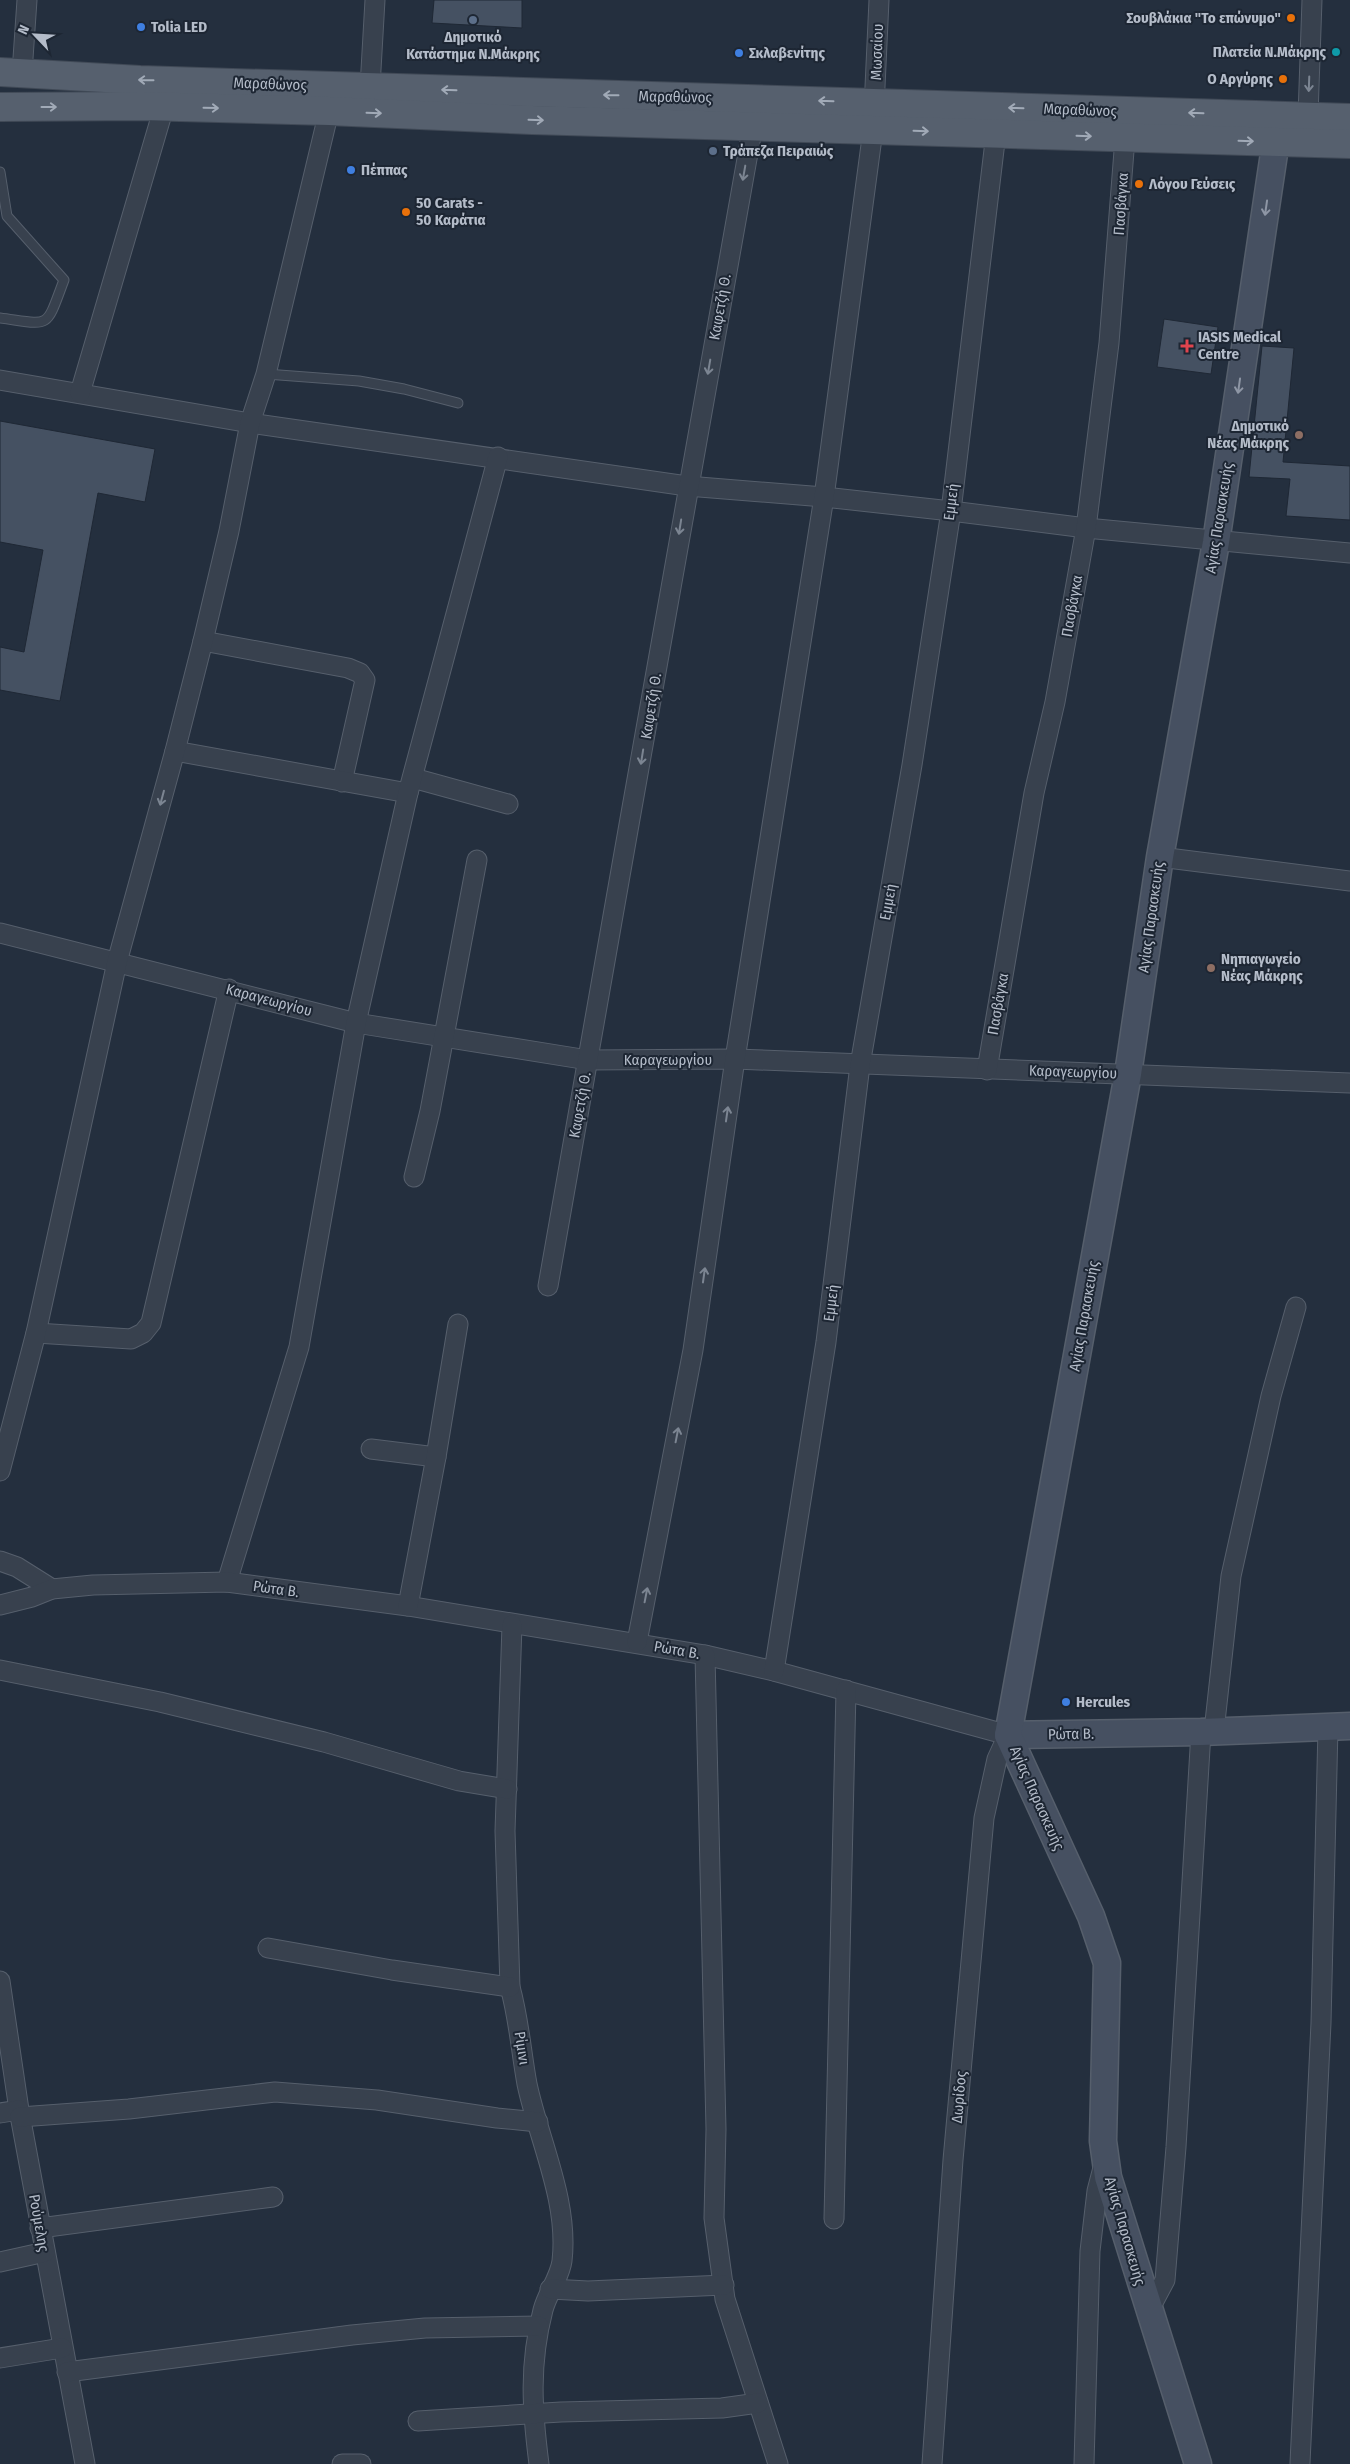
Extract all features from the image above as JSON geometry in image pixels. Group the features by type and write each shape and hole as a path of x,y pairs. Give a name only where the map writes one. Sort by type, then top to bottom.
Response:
{"main road":[{"name":"Μαραθώνος","path":"11,73 140,80 370,87 874,116 1308,116 1350,118"},
{"name":"Μαραθώνος","path":"0,107 164,107 532,120 753,125 874,116 996,133 1350,144"}],"street":[{"path":"11,73 27,0"},
{"path":"370,87 375,0"},
{"name":"Μωσαίου","path":"637,1642 693,1350 735,1059 824,497 874,116 878,0"},
{"path":"1308,116 1312,0"},
{"path":"80,392 164,107"},
{"path":"0,1471 36,1333 117,962 203,641 229,531 250,422 266,374 329,112"},
{"name":"Αγίας Παρασκευής","path":"1198,2464 1148,2312 1108,2177 1104,2141 1107,1962 1092,1916 1008,1735 1128,1074 1160,857 1216,542 1280,116"},
{"name":"Καφετζή Θ.","path":"548,1286 641,767 687,486 753,125"},
{"name":"Εμμεή","path":"774,1670 826,1342 860,1066 912,765 951,511 996,133"},
{"name":"Πασβάγκα","path":"986,1070 1034,793 1053,710 1086,528 1109,343 1125,138"},
{"path":"0,380 250,422 687,486 824,497 1216,542 1350,553"},
{"path":"227,1582 299,1347 356,1023 410,786 498,457"},
{"path":"203,641 348,668 360,673 365,680 342,782"},
{"path":"175,751 342,782 410,786 508,804"},
{"path":"1160,857 1350,881"},
{"path":"414,1176 430,1112 477,860"},
{"name":"Καραγεωργίου","path":"0,933 229,989 356,1023 588,1060 735,1059 860,1066 1350,1083"},
{"path":"36,1333 131,1339 143,1333 151,1323 229,989"},
{"path":"1148,2312 1165,2280 1208,1732 1231,1576 1271,1396 1296,1307"},
{"path":"408,1606 436,1457 458,1324"},
{"path":"371,1449 436,1457"},
{"path":"0,1562 17,1567 52,1588"},
{"name":"Ρώτα Β.","path":"0,1605 32,1597 52,1588 93,1585 227,1582 408,1606 512,1625 637,1642 705,1655 774,1670 1008,1735 1208,1732 1339,1727"},
{"name":"Ρίμινι","path":"512,1625 505,1831 510,1987 516,2009 528,2084 562,2228 562,2263 550,2288 539,2326 533,2358 532,2414 539,2464"},
{"path":"705,1655 716,2120 714,2218 725,2299 778,2464"},
{"path":"0,1670 160,1702 324,1742 459,1781 507,1789"},
{"path":"834,2219 846,1690"},
{"path":"1300,2463 1321,2023 1339,1727"},
{"name":"Δωρίδος","path":"932,2464 953,2160 984,1818 997,1759 1008,1735"},
{"path":"268,1948 447,1979 510,1987"},
{"name":"Ρούμελης","path":"0,1981 2,2015 62,2348 85,2464"},
{"path":"0,2114 129,2109 275,2092 378,2100 497,2118 538,2122"},
{"path":"1084,2464 1090,2251 1097,2191 1106,2157"},
{"path":"40,2228 273,2197"},
{"path":"0,2262 45,2252"},
{"path":"550,2288 588,2292 724,2285"},
{"path":"67,2372 352,2335 425,2328 539,2326"},
{"path":"0,2358 62,2348"},
{"path":"418,2421 532,2414 722,2408 758,2403"},
{"path":"342,2464 354,2462 361,2464"}],"lane":[{"path":"0,172 7,216 64,280 50,318 41,323 0,318"},
{"path":"266,374 359,381 404,389 458,404"}],"building":[{"path":"434,0 522,0 522,28 432,23"},
{"path":"1164,319 1218,327 1211,374 1157,367"},
{"path":"1262,346 1294,348 1283,462 1350,466 1350,520 1286,516 1290,479 1249,477"},
{"path":"0,421 155,449 145,502 98,493 60,701 0,690 0,647 24,652 43,550 0,542"}],"place":[{"name":"Σουβλάκια \"Το επώνυμο\"","path":"1291,18"},
{"name":"Δημοτικό Κατάστημα Ν.Μάκρης","path":"473,20"},
{"name":"Tolia LED","path":"141,27"},
{"name":"Πλατεία Ν.Μάκρης","path":"1336,52"},
{"name":"Σκλαβενίτης","path":"739,53"},
{"name":"Ο Αργύρης","path":"1283,79"},
{"name":"Τράπεζα Πειραιώς","path":"713,151"},
{"name":"Πέππας","path":"351,170"},
{"name":"Λόγου Γεύσεις","path":"1139,184"},
{"name":"50 Carats - 50 Καράτια","path":"406,212"},
{"name":"IASIS Medical Centre","path":"1187,346"},
{"name":"Δημοτικό Νέας Μάκρης","path":"1299,435"},
{"name":"Νηπιαγωγείο Νέας Μάκρης","path":"1211,968"},
{"name":"Hercules","path":"1066,1702"}]}
